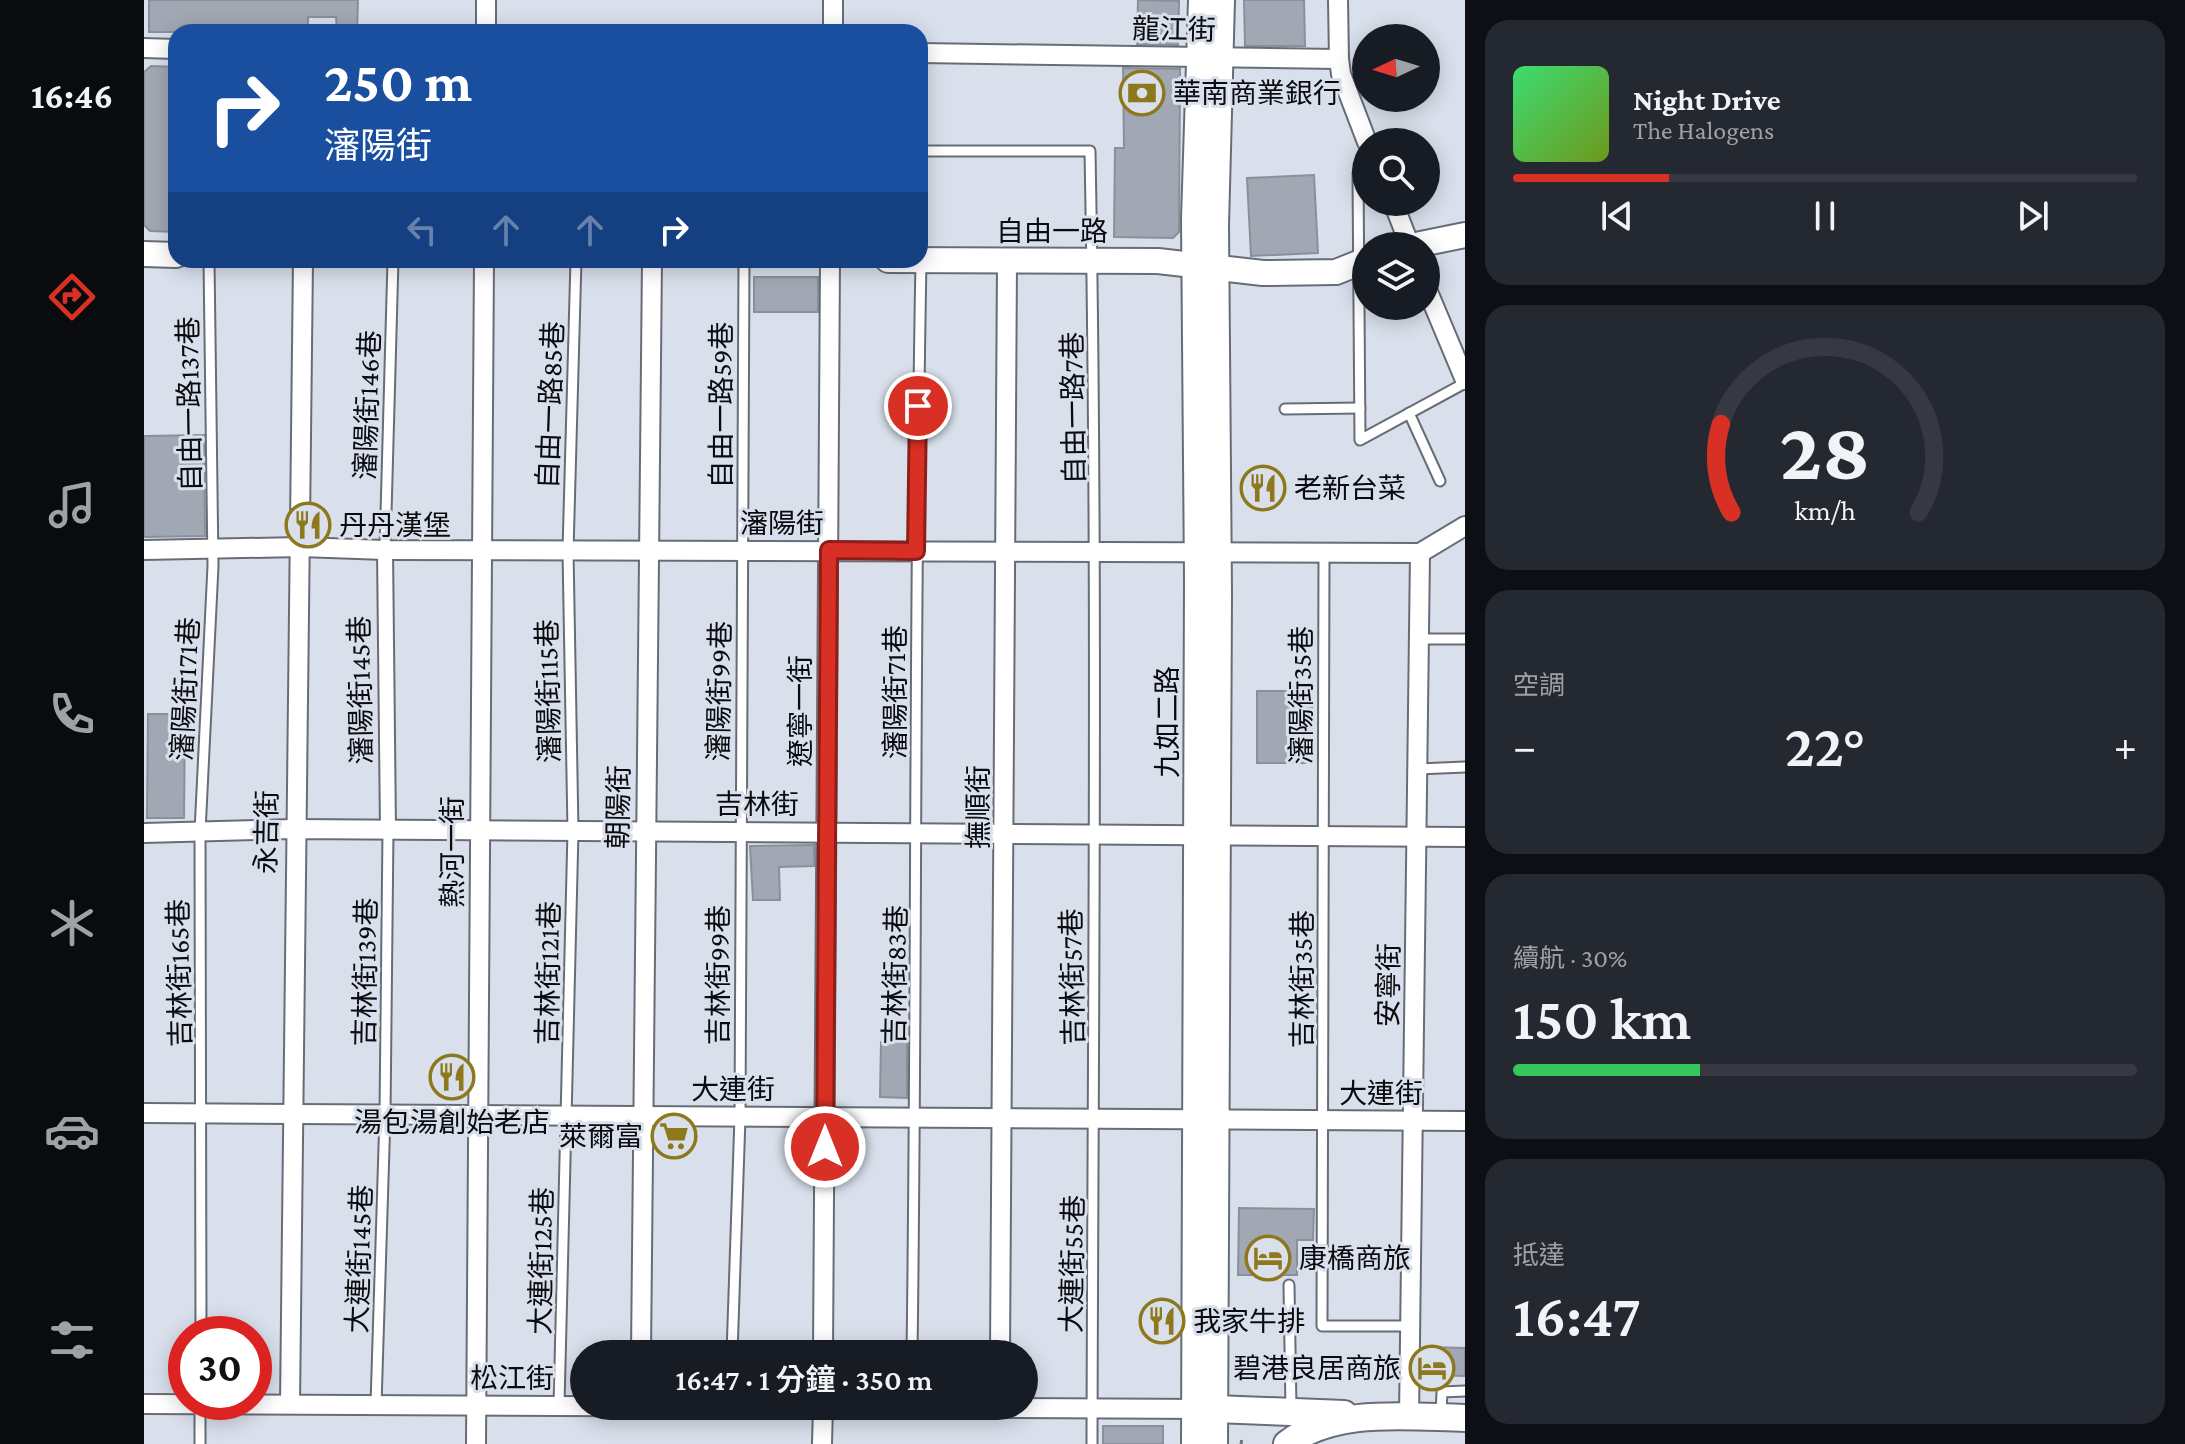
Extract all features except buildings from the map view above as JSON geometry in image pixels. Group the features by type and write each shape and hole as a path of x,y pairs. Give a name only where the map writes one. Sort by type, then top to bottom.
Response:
{"main road":[{"path":"1204,1409 1291,1410 1372,1418 1453,1418"},
{"path":"1287,1444 1324,1425 1372,1418"}],"street":[{"path":"486,0 486,24"},
{"path":"833,0 833,24"},
{"name":"九如二路","path":"1201,0 1212,58"},
{"name":"九如二路","path":"1194,1444 1204,1409 1208,836 1205,266 1212,58 1222,0"},
{"path":"1338,0 1341,74 1362,128"},
{"path":"144,48 168,49"},
{"name":"龍江街","path":"928,53 1339,59"},
{"path":"1440,240 1465,235"},
{"path":"144,254 168,255"},
{"name":"自由一路","path":"928,261 1158,261 1263,273 1336,272 1352,266"},
{"name":"撫順街","path":"1000,1340 1007,261"},
{"name":"永吉街","path":"290,1404 294,829 301,547 303,268"},
{"name":"熱河一街","path":"476,1444 484,268"},
{"name":"朝陽街","path":"641,1340 652,268"},
{"name":"遼寧一街","path":"823,1340 830,268"},
{"path":"1440,320 1465,382"},
{"path":"1420,553 1465,526"},
{"name":"瀋陽街","path":"144,550 301,547 482,551 1420,553"},
{"name":"瀋陽街145巷","path":"385,550 388,830"},
{"name":"安寧街","path":"1409,1418 1413,1326 1420,553"},
{"name":"吉林街","path":"144,833 294,829 1465,837"},
{"name":"大連街","path":"144,1113 1465,1121"},
{"name":"松江街","path":"144,1404 168,1404"},
{"name":"松江街","path":"272,1404 570,1406"},
{"name":"松江街","path":"1038,1408 1204,1409"},
{"name":"九如二路","path":"1204,1409 1215,1444"},
{"path":"822,1444 823,1420"}],"lane":[{"name":"自由一路7巷","path":"928,151 1090,151 1097,554 1092,834"},
{"name":"自由一路137巷","path":"209,268 213,548"},
{"name":"瀋陽街146巷","path":"385,550 393,268"},
{"name":"自由一路85巷","path":"568,551 576,268"},
{"name":"自由一路59巷","path":"742,551 744,268"},
{"name":"瀋陽街71巷","path":"918,833 916,551 921,268"},
{"path":"1361,320 1360,440 1465,382"},
{"path":"1285,409 1360,408"},
{"path":"1409,413 1440,481"},
{"name":"瀋陽街171巷","path":"200,832 213,548"},
{"name":"瀋陽街115巷","path":"568,551 573,831"},
{"name":"瀋陽街99巷","path":"740,832 742,551"},
{"name":"瀋陽街35巷","path":"1323,837 1324,553"},
{"path":"1421,639 1465,639"},
{"path":"1418,769 1465,767"},
{"name":"吉林街139巷","path":"385,1115 388,830"},
{"name":"吉林街121巷","path":"566,1116 573,831"},
{"name":"吉林街165巷","path":"200,832 201,1316"},
{"name":"吉林街99巷","path":"732,1340 740,1117 740,832"},
{"name":"吉林街83巷","path":"912,1340 918,833"},
{"name":"吉林街57巷","path":"1092,834 1096,1119"},
{"name":"吉林街35巷","path":"1323,837 1322,1326 1413,1326"},
{"name":"大連街145巷","path":"376,1405 385,1115"},
{"name":"大連街125巷","path":"559,1406 566,1116"},
{"name":"大連街55巷","path":"1092,1444 1096,1119"},
{"path":"1289,1285 1291,1410"},
{"path":"1453,1418 1442,1392 1465,1391"},
{"path":"200,1420 200,1444"}],"place":[{"name":"華南商業銀行","path":"1142,93"},
{"name":"老新台菜","path":"1263,488"},
{"name":"丹丹漢堡","path":"308,525"},
{"name":"湯包湯創始老店","path":"452,1077"},
{"name":"萊爾富","path":"674,1136"},
{"name":"康橋商旅","path":"1268,1258"},
{"name":"我家牛排","path":"1162,1321"},
{"name":"碧港良居商旅","path":"1432,1368"}],"route":[{"path":"825,1147 829,550 916,551 918,406"}]}
